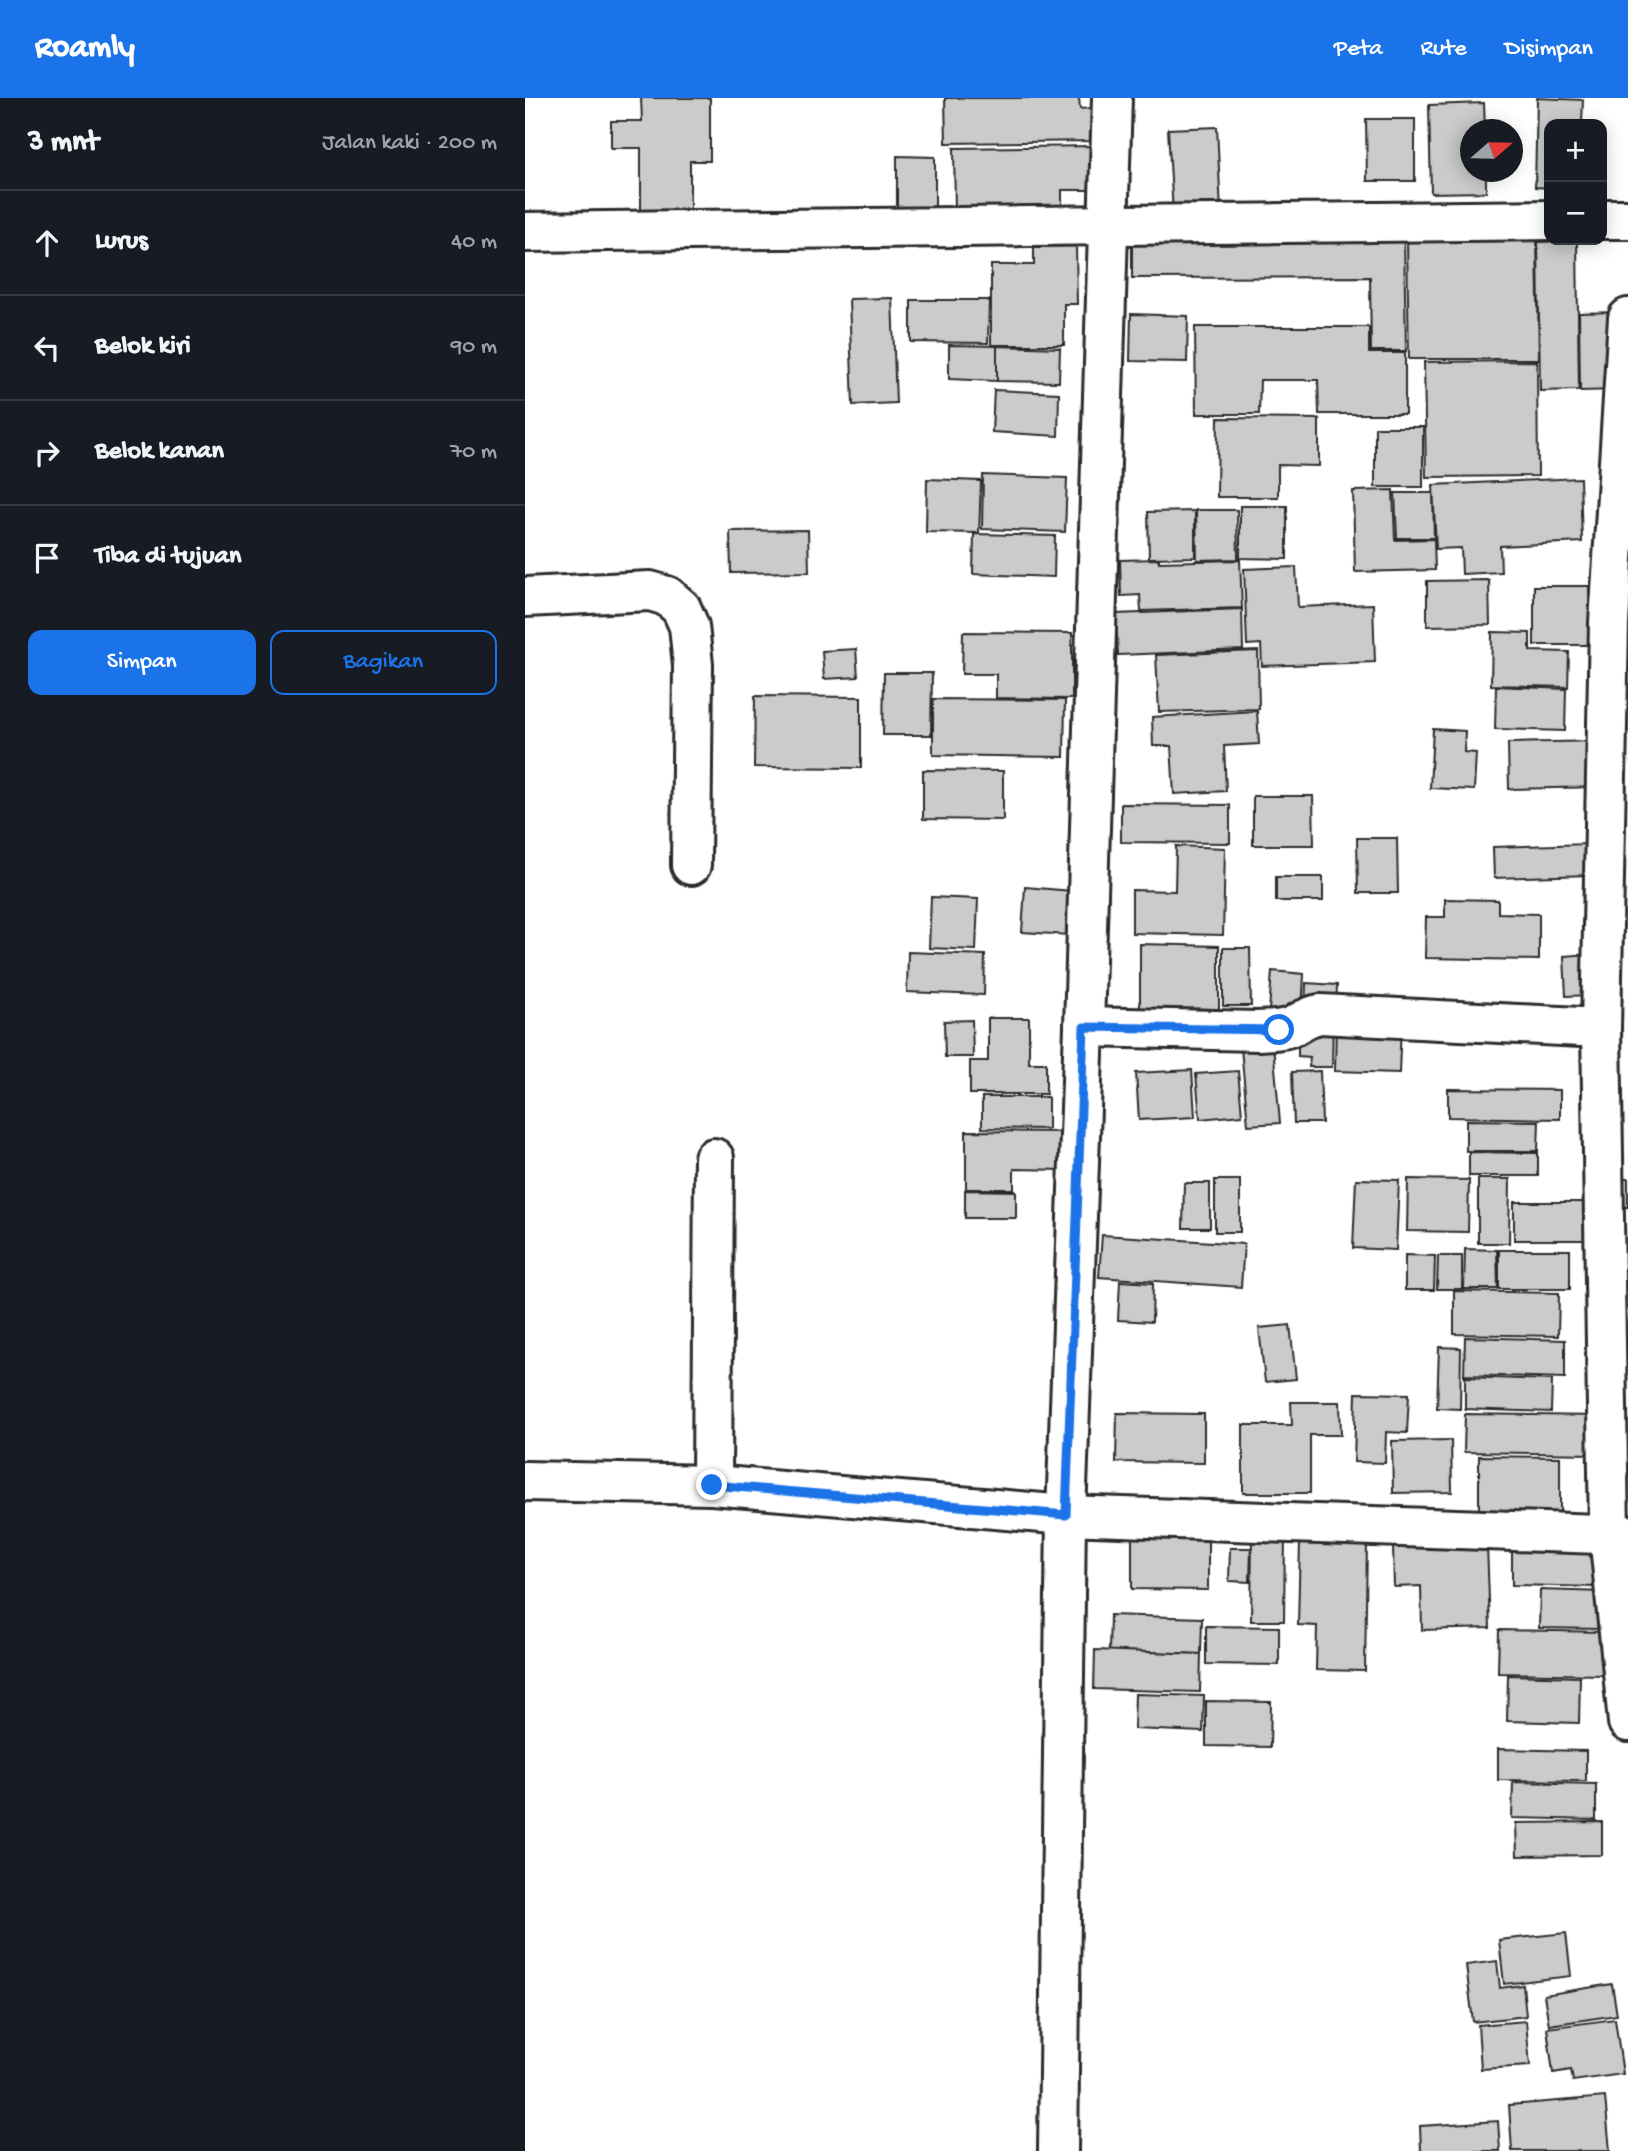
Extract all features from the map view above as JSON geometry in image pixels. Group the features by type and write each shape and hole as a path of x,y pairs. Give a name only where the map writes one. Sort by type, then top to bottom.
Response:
{"street":[{"path":"1058,2151 1066,1515 1084,1027 1112,98"},
{"path":"1607,219 1628,219"},
{"path":"525,232 1544,220"},
{"path":"1628,318 1601,1028 1628,1722"},
{"path":"525,597 650,592 667,596 681,608 689,626 693,665 691,865"},
{"path":"1084,1027 1279,1030 1320,1014 1601,1028"},
{"path":"712,1485 714,1158"},
{"path":"525,1481 712,1485 1066,1515 1619,1535"}],"building":[{"path":"641,98 710,98 710,161 690,161 690,214 641,214 641,148 611,148 611,121 642,121"},
{"path":"945,98 1079,98 1080,109 1091,108 1092,141 946,143"},
{"path":"1537,98 1583,100 1582,119 1544,119 1544,188 1535,187"},
{"path":"1484,103 1485,119 1460,119 1460,182 1486,182 1486,192 1431,193 1429,105"},
{"path":"1366,119 1415,119 1415,181 1367,181"},
{"path":"1217,127 1221,212 1173,214 1168,129"},
{"path":"1094,146 1095,190 1062,190 1062,210 955,212 954,148"},
{"path":"897,156 935,157 935,215 897,215"},
{"path":"1404,237 1406,351 1371,351 1370,277 1132,278 1132,238"},
{"path":"1537,239 1539,359 1409,359 1407,240"},
{"path":"1538,242 1544,242 1544,245 1577,245 1579,390 1540,391"},
{"path":"1076,246 1077,304 1064,304 1064,345 991,345 991,265 1034,265 1034,247"},
{"path":"892,298 896,403 853,405 849,299"},
{"path":"911,300 989,300 988,343 911,342"},
{"path":"1617,312 1618,390 1580,391 1579,313"},
{"path":"1131,314 1188,316 1187,362 1130,361"},
{"path":"1195,327 1369,327 1369,353 1405,353 1405,414 1319,414 1318,380 1260,380 1259,414 1196,414"},
{"path":"949,345 997,346 997,381 949,379"},
{"path":"997,346 1060,348 1059,382 997,381"},
{"path":"1537,361 1538,476 1426,477 1424,362"},
{"path":"994,390 1059,393 1058,436 992,432"},
{"path":"1218,418 1319,419 1319,466 1278,465 1278,497 1217,497"},
{"path":"1375,427 1423,427 1423,487 1375,487"},
{"path":"983,475 1067,478 1065,532 982,529"},
{"path":"1580,478 1582,542 1500,546 1501,572 1462,574 1461,548 1436,549 1433,485"},
{"path":"927,479 981,481 979,533 926,532"},
{"path":"1393,490 1395,540 1434,539 1435,570 1355,572 1353,491"},
{"path":"1395,493 1433,493 1434,538 1397,538"},
{"path":"1240,506 1287,506 1287,559 1240,558"},
{"path":"1196,510 1237,510 1238,559 1197,560"},
{"path":"1195,511 1195,557 1149,558 1148,512"},
{"path":"808,530 809,572 731,573 730,531"},
{"path":"974,534 1055,536 1054,577 973,574"},
{"path":"1159,559 1159,562 1240,560 1242,608 1141,611 1140,595 1121,596 1120,560"},
{"path":"1296,567 1298,607 1373,604 1375,662 1262,666 1261,644 1247,645 1244,569"},
{"path":"1489,580 1490,625 1427,626 1427,581"},
{"path":"1534,586 1589,586 1589,645 1534,645"},
{"path":"1242,609 1243,650 1118,655 1116,614"},
{"path":"963,632 1072,633 1072,699 996,698 996,674 962,674"},
{"path":"1492,632 1530,633 1530,651 1569,652 1568,687 1491,685"},
{"path":"856,649 858,677 824,679 822,651"},
{"path":"1258,651 1259,709 1159,712 1156,655"},
{"path":"884,673 932,673 931,735 883,735"},
{"path":"1496,686 1566,689 1565,731 1495,729"},
{"path":"755,696 861,697 861,768 754,767"},
{"path":"933,699 1065,700 1064,757 933,755"},
{"path":"1257,711 1259,744 1224,746 1226,791 1174,794 1171,746 1153,746 1152,717"},
{"path":"1433,729 1465,731 1464,752 1476,753 1474,790 1430,788"},
{"path":"1602,741 1603,787 1509,789 1508,743"},
{"path":"923,770 1003,771 1003,820 923,819"},
{"path":"1253,796 1313,796 1314,845 1253,845"},
{"path":"1121,804 1230,805 1230,843 1121,842"},
{"path":"1357,838 1397,838 1398,893 1358,893"},
{"path":"1589,844 1590,875 1494,878 1493,847"},
{"path":"1176,846 1225,848 1223,935 1132,933 1132,890 1175,891"},
{"path":"1276,877 1323,877 1323,901 1276,901"},
{"path":"1025,887 1072,891 1069,935 1022,932"},
{"path":"931,897 978,899 976,950 929,948"},
{"path":"1445,899 1498,900 1498,913 1539,914 1539,960 1425,958 1426,917 1445,917"},
{"path":"1140,944 1219,946 1219,1009 1140,1008"},
{"path":"1223,948 1250,948 1251,1006 1223,1006"},
{"path":"908,952 985,955 984,995 907,992"},
{"path":"1591,954 1593,995 1566,996 1564,956"},
{"path":"1272,971 1304,974 1302,1013 1269,1011"},
{"path":"1306,983 1337,985 1336,1013 1305,1011"},
{"path":"988,1018 1029,1018 1029,1063 1046,1063 1046,1094 970,1094 970,1061 988,1061"},
{"path":"1333,1019 1332,1067 1309,1067 1310,1057 1298,1056 1298,1033"},
{"path":"972,1020 973,1057 945,1057 944,1021"},
{"path":"1336,1023 1401,1024 1399,1073 1335,1071"},
{"path":"1273,1045 1280,1123 1248,1125 1241,1048"},
{"path":"1192,1070 1195,1117 1139,1120 1136,1073"},
{"path":"1238,1071 1242,1115 1200,1119 1196,1074"},
{"path":"1320,1071 1322,1123 1294,1123 1292,1072"},
{"path":"1448,1089 1560,1090 1560,1119 1448,1117"},
{"path":"982,1097 1048,1097 1048,1129 982,1128"},
{"path":"1466,1120 1539,1121 1538,1151 1466,1151"},
{"path":"966,1131 1065,1132 1065,1170 1014,1169 1014,1189 966,1189"},
{"path":"1469,1152 1538,1153 1538,1176 1469,1176"},
{"path":"1621,1178 1628,1178 1628,1207 1624,1207"},
{"path":"1356,1179 1399,1180 1396,1250 1353,1248"},
{"path":"1408,1179 1469,1180 1468,1232 1407,1231"},
{"path":"1478,1179 1510,1179 1509,1243 1478,1243"},
{"path":"1215,1180 1240,1180 1240,1232 1215,1232"},
{"path":"1184,1183 1210,1183 1210,1228 1183,1228"},
{"path":"965,1190 1016,1191 1016,1218 965,1218"},
{"path":"1514,1202 1594,1202 1594,1240 1514,1240"},
{"path":"1102,1235 1244,1244 1241,1287 1099,1277"},
{"path":"1465,1249 1497,1250 1498,1289 1464,1289"},
{"path":"1499,1250 1570,1250 1570,1289 1499,1289"},
{"path":"1405,1255 1435,1256 1434,1290 1405,1290"},
{"path":"1438,1256 1462,1256 1462,1289 1437,1289"},
{"path":"1120,1281 1153,1283 1152,1322 1118,1320"},
{"path":"1454,1291 1559,1293 1558,1336 1454,1334"},
{"path":"1290,1325 1296,1379 1265,1382 1259,1328"},
{"path":"1465,1337 1565,1340 1565,1378 1464,1375"},
{"path":"1439,1347 1461,1348 1460,1409 1437,1408"},
{"path":"1465,1377 1552,1380 1551,1412 1465,1409"},
{"path":"1356,1393 1409,1394 1407,1433 1386,1432 1385,1463 1354,1462"},
{"path":"1291,1402 1340,1402 1341,1435 1310,1435 1310,1493 1243,1493 1243,1425 1292,1425"},
{"path":"1117,1413 1204,1414 1204,1463 1116,1462"},
{"path":"1465,1414 1597,1416 1596,1454 1464,1452"},
{"path":"1451,1440 1452,1492 1393,1493 1392,1441"},
{"path":"1479,1456 1560,1457 1560,1514 1479,1514"},
{"path":"1132,1530 1208,1531 1208,1590 1132,1589"},
{"path":"1252,1534 1285,1535 1284,1621 1251,1621"},
{"path":"1300,1542 1367,1543 1365,1671 1316,1670 1317,1626 1298,1625"},
{"path":"1512,1542 1596,1543 1596,1587 1512,1585"},
{"path":"1487,1544 1490,1628 1422,1630 1421,1586 1394,1587 1393,1546"},
{"path":"1230,1548 1251,1548 1250,1582 1229,1581"},
{"path":"1540,1590 1605,1592 1604,1629 1539,1628"},
{"path":"1110,1615 1202,1618 1201,1654 1109,1651"},
{"path":"1206,1626 1279,1627 1279,1665 1206,1664"},
{"path":"1499,1630 1604,1632 1603,1675 1498,1673"},
{"path":"1095,1650 1201,1654 1200,1692 1094,1689"},
{"path":"1508,1675 1580,1677 1579,1723 1507,1721"},
{"path":"1135,1694 1204,1696 1203,1732 1134,1729"},
{"path":"1206,1701 1271,1702 1270,1747 1206,1746"},
{"path":"1498,1749 1586,1751 1586,1781 1498,1780"},
{"path":"1513,1782 1596,1784 1596,1820 1512,1818"},
{"path":"1602,1822 1602,1855 1517,1856 1516,1823"},
{"path":"1566,1933 1571,1976 1504,1984 1499,1940"},
{"path":"1497,1961 1500,1988 1523,1985 1526,2016 1473,2022 1466,1965"},
{"path":"1612,1984 1617,2015 1549,2025 1544,1995"},
{"path":"1615,2019 1623,2074 1573,2081 1571,2070 1553,2073 1547,2028"},
{"path":"1526,2021 1530,2066 1481,2069 1478,2025"},
{"path":"1605,2097 1610,2151 1512,2151 1509,2105"},
{"path":"1498,2121 1500,2151 1421,2151 1420,2126"}],"route":[{"path":"712,1485 1066,1515 1084,1027 1279,1030"}]}
